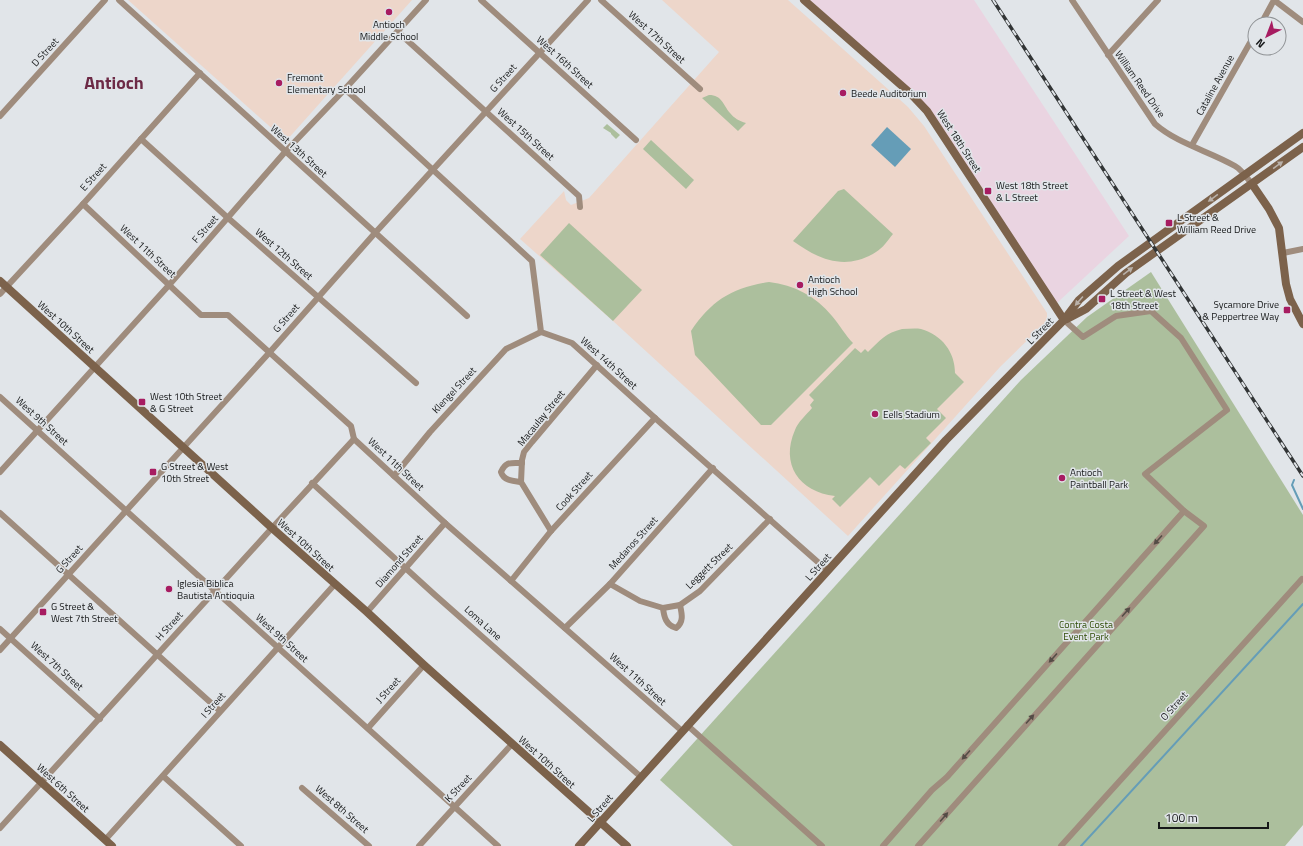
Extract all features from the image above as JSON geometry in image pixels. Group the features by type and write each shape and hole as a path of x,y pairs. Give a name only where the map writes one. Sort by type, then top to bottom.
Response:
{"main road":[{"name":"West 18th Street","path":"804,0 910,93 927,111 1064,320"},
{"name":"L Street","path":"579,846 946,440 1064,320 1079,300 1118,266 1303,134"},
{"name":"L Street","path":"1064,320 1086,308 1126,273 1303,147"},
{"path":"1252,184 1269,208 1277,224 1283,253 1286,284 1290,299 1303,324"},
{"name":"West 10th Street","path":"3,284 424,665 627,846"},
{"name":"West 6th Street","path":"0,745 112,846"},
{"name":"West 10th Street","path":"600,823 618,846"},
{"name":"L Street","path":"585,846 592,833"}],"street":[{"name":"D Street","path":"0,116 105,0"},
{"name":"West 13th Street","path":"119,0 200,72 285,152 466,316"},
{"name":"F Street","path":"0,472 170,284 285,152 346,89 426,0"},
{"name":"West 16th Street","path":"481,0 636,140"},
{"name":"G Street","path":"0,650 269,353 317,296 588,0"},
{"name":"West 17th Street","path":"600,0 700,89"},
{"name":"William Reed Drive","path":"1072,0 1155,124 1162,131 1175,138 1236,167 1252,184"},
{"path":"1108,55 1158,0"},
{"path":"1265,16 1274,0 1303,22"},
{"name":"West 15th Street","path":"398,32 579,196 580,206"},
{"name":"Cataline Avenue","path":"1192,145 1247,48"},
{"name":"E Street","path":"0,294 3,284 83,204 200,72"},
{"path":"346,89 532,261 541,332"},
{"name":"West 12th Street","path":"141,139 228,218 416,383"},
{"name":"West 11th Street","path":"83,204 170,284 201,315 228,315 351,426 354,439 445,523 565,628 685,728 822,846"},
{"path":"1283,253 1303,249"},
{"path":"918,846 1204,526 1184,511 1145,474 1227,410 1181,338 1151,311 1116,316 1083,337 1064,320"},
{"name":"West 14th Street","path":"541,332 572,342 654,418 713,468 828,571"},
{"name":"Klengel Street","path":"394,476 430,432 506,349 541,332"},
{"name":"Macaulay Street","path":"521,482 524,452 597,365"},
{"name":"West 9th Street","path":"0,397 498,846"},
{"name":"Cook Street","path":"511,581 551,531 654,418"},
{"name":"H Street","path":"0,828 312,483 354,439"},
{"path":"522,463 510,463 504,466 501,472 503,477 508,480 521,482 551,531"},
{"name":"Medanos Street","path":"565,628 610,584 713,468"},
{"name":"Loma Lane","path":"312,483 641,777"},
{"path":"883,846 932,790 947,778 1184,511"},
{"path":"0,513 220,712"},
{"name":"Leggett Street","path":"610,584 640,601 663,608 680,605 700,591 770,519"},
{"name":"Diamond Street","path":"367,612 445,523"},
{"name":"O Street","path":"1061,846 1302,579"},
{"name":"I Street","path":"105,840 335,584"},
{"path":"663,608 667,622 671,627 676,628 680,625 683,616 680,605"},
{"name":"West 7th Street","path":"0,629 100,718"},
{"name":"J Street","path":"368,728 424,665"},
{"name":"K Street","path":"419,846 512,744"},
{"path":"163,776 241,846"},
{"name":"West 8th Street","path":"302,788 369,846"}],"shaded area":[{"name":"Fremont Elementary School","path":"128,0 412,0 286,141"},
{"name":"Antioch High School","path":"662,0 788,0 908,107 924,126 1047,313 1047,318 1044,324 1000,367 848,536 613,321 520,239 564,191 566,200 571,205 589,198 719,52"},
{"path":"810,0 974,0 1129,236 1057,303 935,116 918,97"}],"green space":[{"path":"713,95 720,99 733,116 746,123 738,131 702,98"},
{"path":"607,124 620,135 616,139 611,133 603,128"},
{"path":"651,140 694,180 686,189 643,149"},
{"path":"844,189 893,234 876,252 865,258 843,262 823,258 793,241 838,191"},
{"path":"569,223 642,290 613,321 540,255"},
{"name":"Contra Costa Event Park","path":"1151,272 1303,515 1303,825 1285,846 733,846 660,780 1021,380 1087,317"},
{"path":"769,282 796,289 812,297 835,319 853,343 771,425 761,425 695,355 691,331 707,311 724,297 744,288"},
{"name":"Eells Stadium","path":"902,329 921,329 935,335 941,340 950,351 953,358 955,373 964,382 937,409 946,418 926,438 931,443 905,469 900,465 879,486 870,477 840,507 832,499 835,496 811,489 796,474 792,465 790,454 791,442 796,427 812,408 810,405 814,400 809,395 855,348 861,353 865,349 868,352 887,335"}],"water":[{"path":"887,127 911,149 895,167 871,145"}],"waterway":[{"path":"1294,480 1292,485 1303,509"},
{"path":"1081,846 1303,604"}],"railway":[{"path":"993,0 1303,476"}],"place":[{"name":"Antioch Middle School","path":"389,12"},
{"name":"Fremont Elementary School","path":"279,83"},
{"name":"Beede Auditorium","path":"843,93"},
{"name":"West 18th Street & L Street","path":"988,191"},
{"name":"L Street & William Reed Drive","path":"1169,223"},
{"name":"Antioch High School","path":"800,285"},
{"name":"L Street & West 18th Street","path":"1102,299"},
{"name":"Sycamore Drive & Peppertree Way","path":"1287,310"},
{"name":"West 10th Street & G Street","path":"142,402"},
{"name":"Eells Stadium","path":"875,414"},
{"name":"G Street & West 10th Street","path":"153,472"},
{"name":"Antioch Paintball Park","path":"1062,478"},
{"name":"Iglesia Biblica Bautista Antioquia","path":"169,589"},
{"name":"G Street & West 7th Street","path":"43,612"}],"district":[{"name":"Antioch","path":"114,82"}]}
